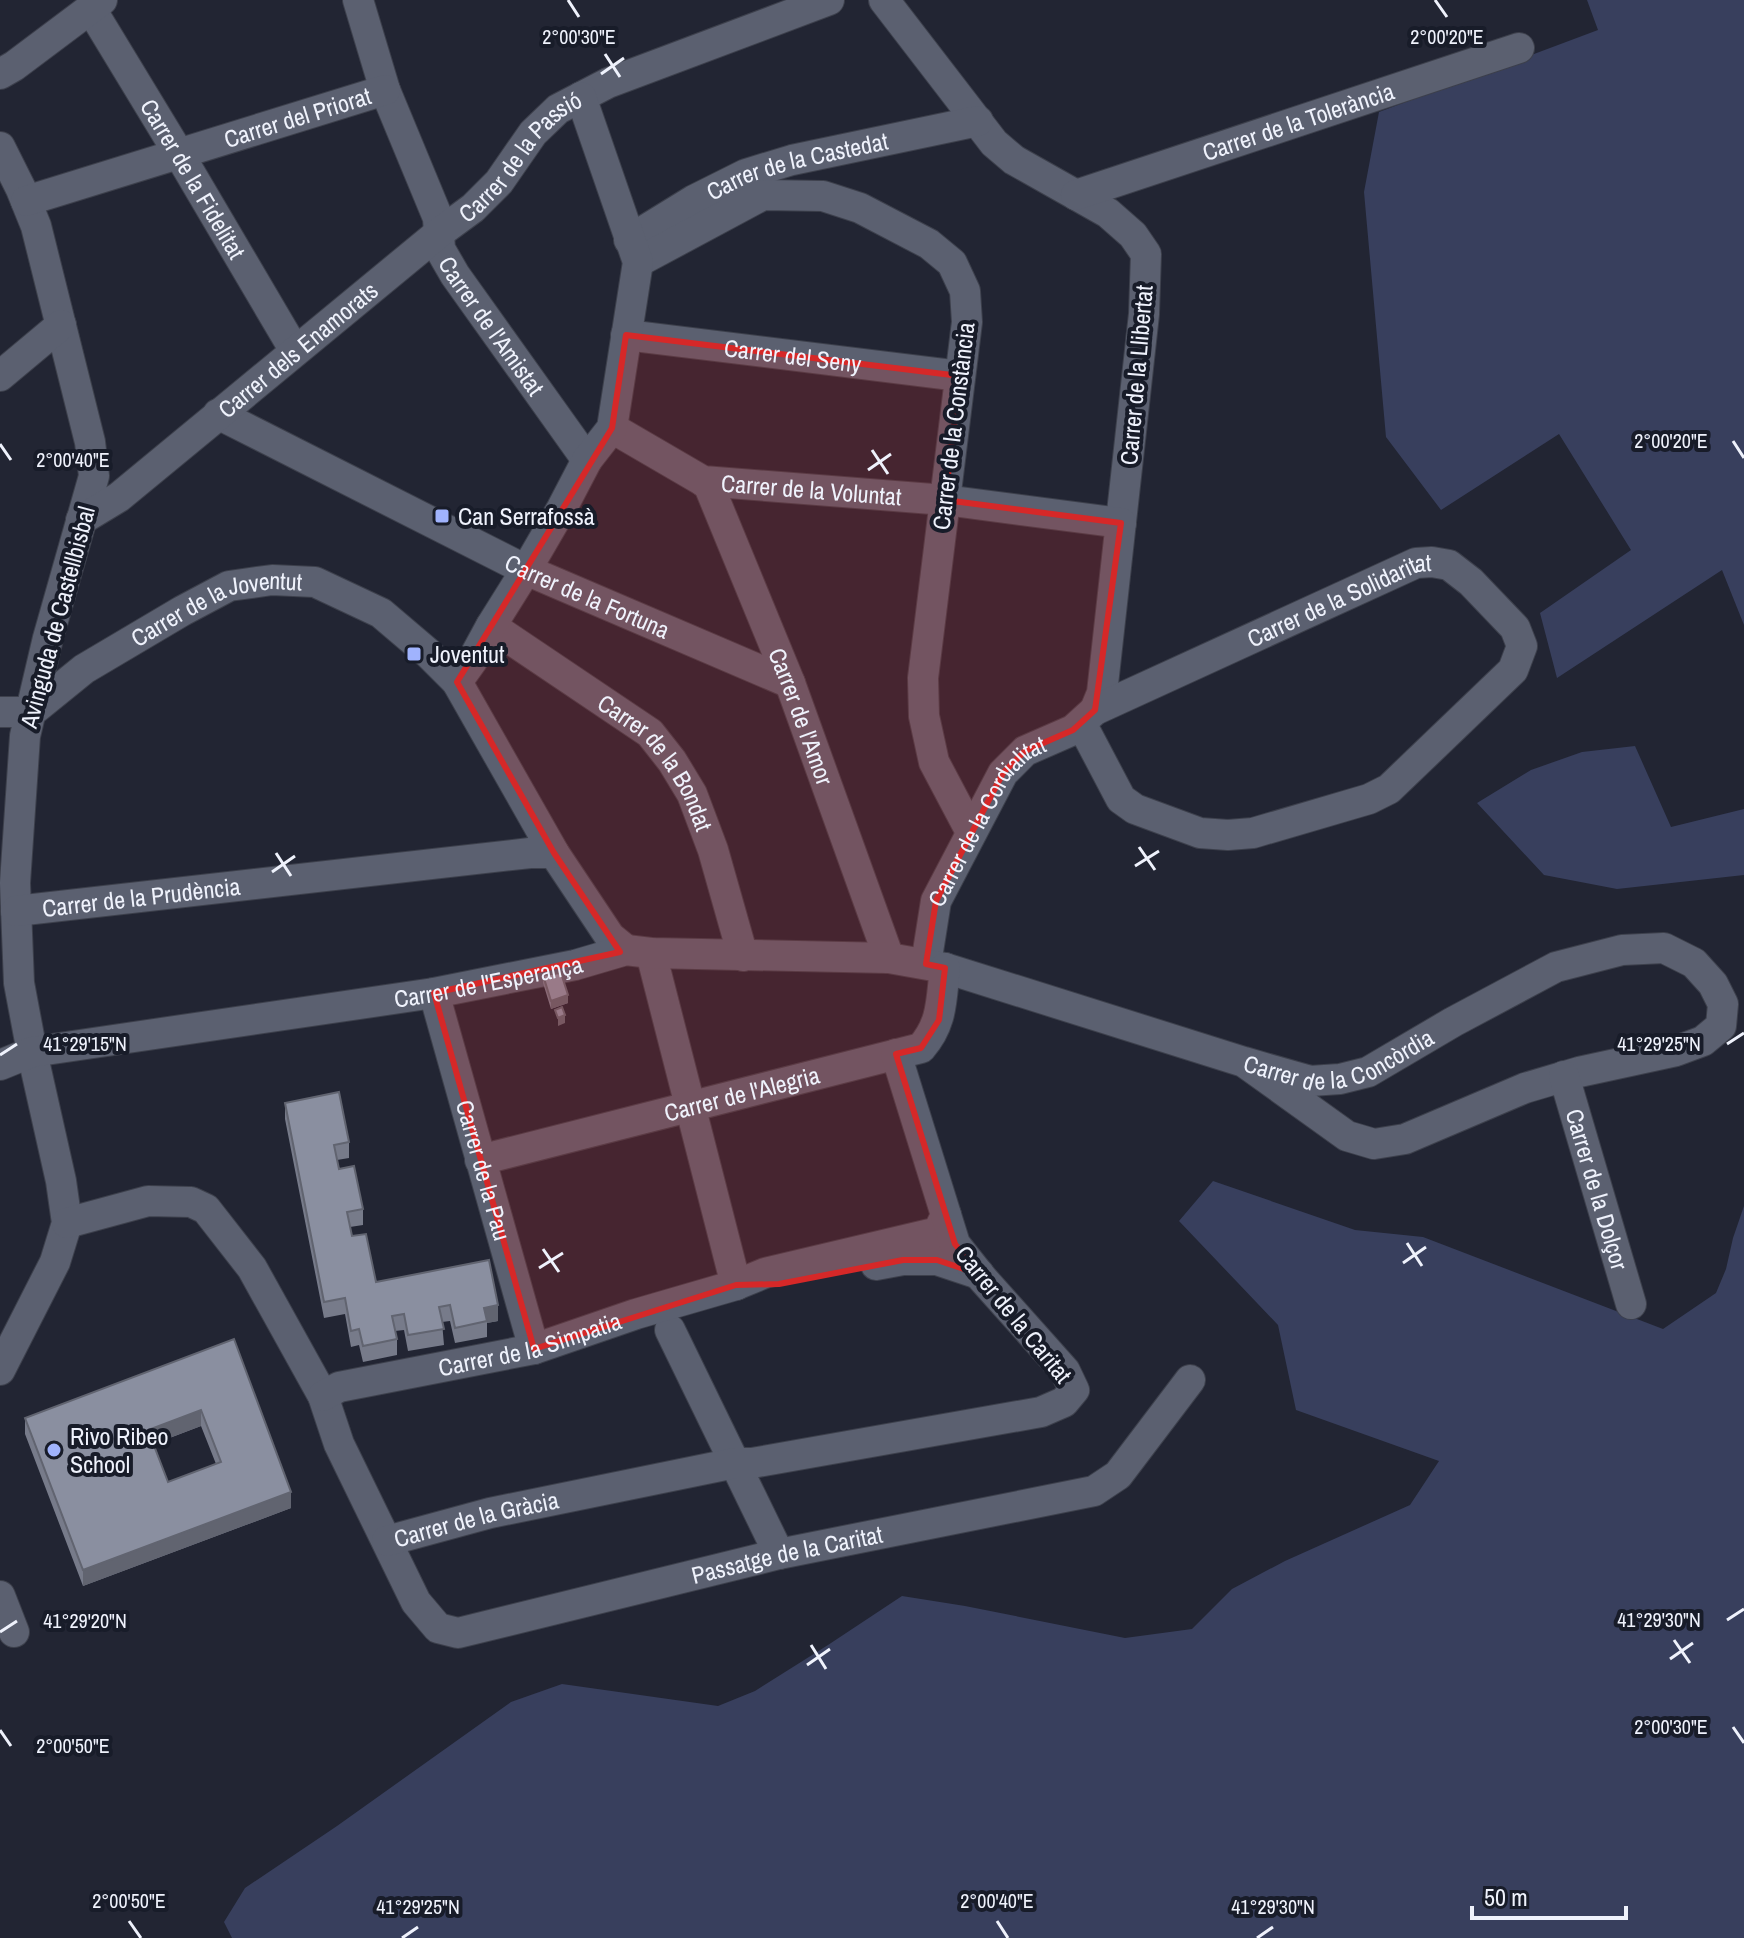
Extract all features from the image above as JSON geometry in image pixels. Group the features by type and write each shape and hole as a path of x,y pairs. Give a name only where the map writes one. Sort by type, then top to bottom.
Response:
{"street":[{"name":"Carrer de la Passió","path":"439,233 473,208 499,182 533,133 558,109 608,83 829,0"},
{"name":"Carrer de la Llibertat","path":"884,0 994,143 1014,160 1108,213 1133,235 1146,254 1144,314 1102,693 1088,717"},
{"name":"Carrer de l'Amistat","path":"364,2 385,90 438,218 440,249 455,275 587,460"},
{"path":"0,74 96,4"},
{"name":"Carrer de la Fidelitat","path":"96,4 179,154 295,351"},
{"name":"Carrer de la Tolerància","path":"1076,195 1519,48"},
{"name":"Carrer del Priorat","path":"26,201 385,90"},
{"path":"457,682 526,570 587,460 612,428 626,335 634,251 581,97"},
{"name":"Carrer de la Castedat","path":"634,251 694,200 746,174 792,160 978,121"},
{"name":"Avinguda de Castellbisbal","path":"0,147 36,226 90,442 94,476 48,638 25,736 15,883 19,983 67,1223 55,1262 0,1370"},
{"name":"Carrer de la Constància","path":"634,251 763,195 823,196 860,208 929,244 952,263 965,291 967,322 923,678 924,716 934,762 971,832"},
{"name":"Carrer dels Enamorats","path":"81,520 119,497 439,233"},
{"path":"0,376 61,325"},
{"name":"Carrer del Seny","path":"626,335 960,376"},
{"name":"Carrer de la Fortuna","path":"218,414 526,570 790,683"},
{"name":"Carrer de la Voluntat","path":"612,428 703,481 945,500 1121,523"},
{"path":"93,463 139,472 155,466"},
{"name":"Carrer de l'Amor","path":"703,481 709,486 790,683 889,958"},
{"name":"Carrer de la Solidaritat","path":"1416,563 1449,565 1471,582 1515,628 1522,646 1513,670 1389,789 1369,799 1253,833 1200,833 1135,809 1121,799 1088,717 1416,563"},
{"name":"Carrer de la Joventut","path":"31,712 84,669 229,586 272,580 315,582 381,613 457,682 554,853 610,937 639,952"},
{"name":"Carrer de la Bondat","path":"491,626 650,733 672,761 692,794 713,850 743,956"},
{"path":"0,712 31,712"},
{"name":"Carrer de la Cordialitat","path":"936,966 936,901 1003,773 1025,751 1073,730 1088,717"},
{"name":"Carrer de la Prudència","path":"16,911 554,853"},
{"name":"Carrer de la Concòrdia","path":"936,966 1310,1081 1340,1079 1368,1072 1556,967 1622,950 1664,948 1694,963 1713,984 1723,1004 1721,1026 1703,1041 1676,1051 1564,1076"},
{"path":"639,952 689,1106 736,1285"},
{"name":"Carrer de l'Esperança","path":"0,1065 32,1052 434,993 639,952 889,958 936,966"},
{"name":"Carrer de l'Alegria","path":"480,1160 921,1048 939,1020 936,966"},
{"name":"Carrer de la Pau","path":"434,993 534,1349"},
{"name":"Carrer de la Caritat","path":"896,1054 955,1244 1065,1371 1074,1390"},
{"path":"1244,1062 1347,1136 1374,1144 1405,1139 1525,1088 1564,1076"},
{"name":"Carrer de la Dolçor","path":"1564,1076 1631,1304"},
{"name":"Carrer de la Gràcia","path":"67,1223 148,1201 191,1202 206,1209 252,1268 323,1396 339,1444 387,1541 490,1513 735,1463 752,1463 1041,1412 1064,1402 1074,1390"},
{"name":"Carrer de la Simpatia","path":"323,1396 339,1387 534,1349 765,1273 938,1232 946,1215"},
{"name":"Carrer de la Simpatia","path":"736,1285 779,1284 903,1260 937,1260 979,1274"},
{"path":"670,1330 779,1554"},
{"name":"Passatge de la Caritat","path":"387,1541 416,1602 438,1628 458,1633 779,1554 1094,1491 1118,1475 1190,1380"},
{"path":"0,1596 14,1632"}],"highlighted area":[{"path":"626,335 960,376 945,500 1121,523 1095,710 1073,730 1025,751 1003,773 936,901 926,964 945,968 939,1020 921,1048 896,1054 955,1244 979,1274 937,1260 903,1260 779,1284 736,1285 534,1349 434,993 620,952 554,853 457,682 612,428"}],"shaded area":[{"path":"1587,0 1744,0 1744,625 1722,570 1557,678 1540,613 1631,550 1559,434 1441,510 1386,437 1364,192 1379,112 1598,30"},
{"path":"1635,746 1671,827 1744,809 1744,875 1617,889 1544,875 1477,803 1531,770 1582,752"},
{"path":"1213,1181 1355,1230 1423,1237 1663,1329 1716,1293 1744,1206 1744,1938 232,1938 224,1922 245,1888 511,1702 562,1684 718,1706 755,1691 902,1596 1125,1638 1192,1629 1232,1589 1285,1561 1410,1505 1439,1461 1296,1410 1278,1325 1179,1221"}],"building":[{"path":"561,973 568,995 551,1001 543,975"},
{"path":"562,1007 565,1015 558,1018 555,1010"},
{"path":"339,1092 349,1142 334,1145 339,1169 354,1166 363,1209 347,1212 352,1236 366,1234 376,1282 489,1260 498,1305 484,1308 487,1321 455,1328 450,1305 439,1307 444,1329 408,1335 404,1314 392,1316 397,1339 363,1346 359,1329 351,1331 345,1298 324,1302 285,1103"},
{"path":"234,1339 291,1492 83,1570 25,1418","holes":["201,1410 221,1462 168,1482 148,1430"]}],"place":[{"name":"Can Serrafossà","path":"442,516"},
{"name":"Joventut","path":"414,654"},
{"name":"Rivo Ribeo School","path":"54,1450"}]}
